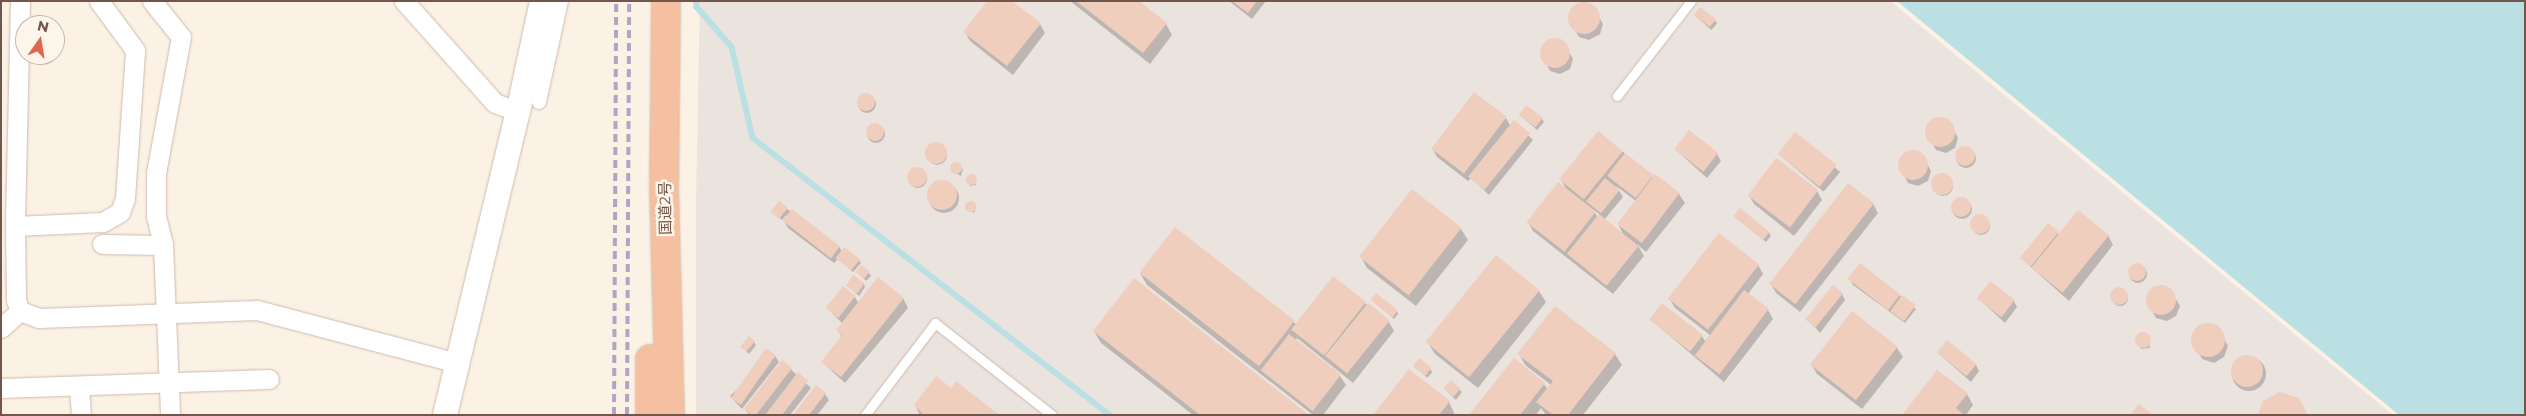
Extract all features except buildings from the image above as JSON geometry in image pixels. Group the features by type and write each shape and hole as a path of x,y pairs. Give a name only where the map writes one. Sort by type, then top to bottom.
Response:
{"highway":[{"name":"国道2号","path":"650,415 652,1"},
{"name":"国道2号","path":"666,1 664,188 670,415"}],"street":[{"path":"20,1 15,226 16,300 20,311 39,318 166,311 257,310 458,363"},
{"path":"15,226 102,222 120,212 126,198 135,50 99,1"},
{"path":"152,1 181,37 156,173 156,216 163,245 170,415"},
{"path":"404,1 495,103 529,107"},
{"path":"529,107 542,1"},
{"path":"445,415 529,107 561,1"},
{"path":"102,244 163,245"},
{"path":"1,328 20,311"},
{"path":"1,388 169,385 269,379"},
{"path":"80,387 81,415"}],"lane":[{"path":"1617,96 1691,1"},
{"path":"864,415 935,323 1052,415"}],"shaded area":[{"path":"700,1 1890,1 2393,415 696,415 696,200"}],"water":[{"path":"1897,1 2525,1 2525,415 2399,415"}],"waterway":[{"path":"697,1 697,7 732,47 753,138 1110,415"}],"railway":[{"path":"614,415 616,1"},
{"path":"627,415 629,1"}]}
